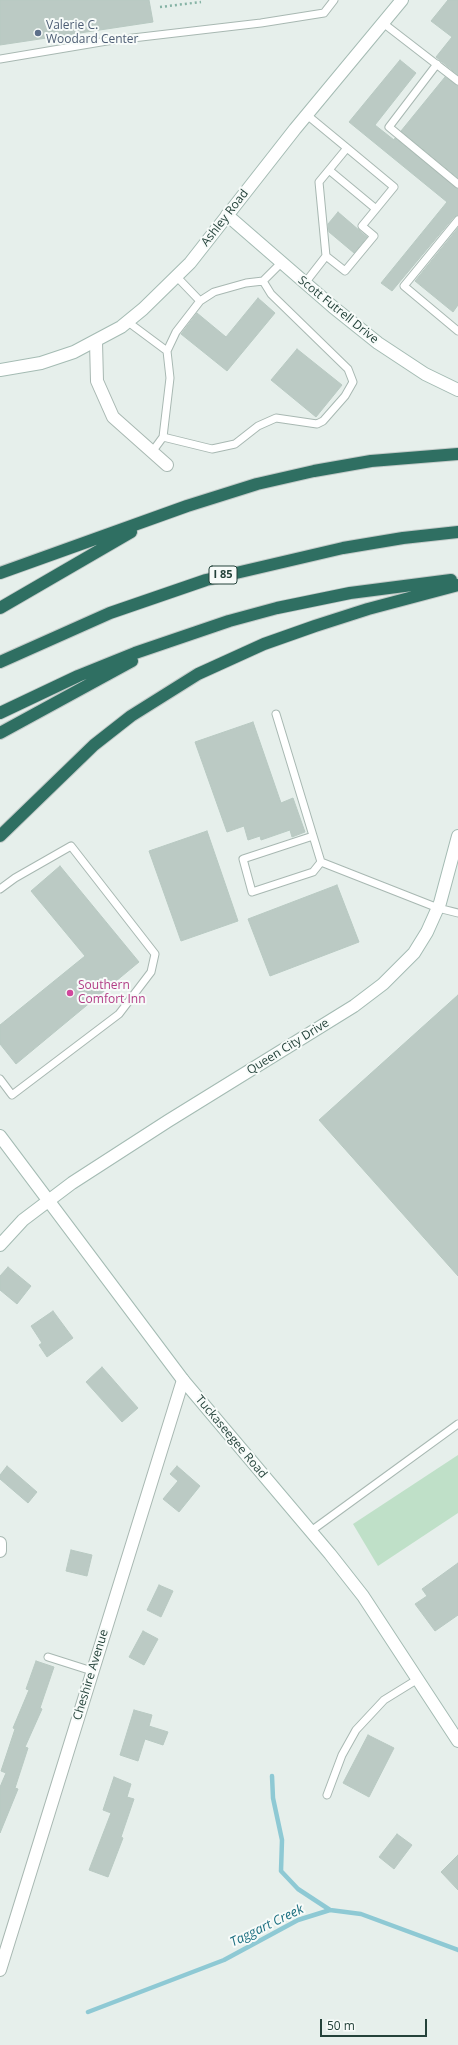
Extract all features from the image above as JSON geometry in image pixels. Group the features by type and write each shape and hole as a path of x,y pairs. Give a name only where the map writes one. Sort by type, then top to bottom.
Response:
{"highway":[{"path":"0,573 187,506 257,484 314,471 378,460 458,454"},
{"path":"0,608 156,518"},
{"name":"I 85","path":"0,662 110,613 206,580 344,548 403,538 458,532"},
{"path":"0,713 78,676 183,635 229,621 312,600 350,593 458,579"},
{"path":"0,836 94,745 138,712 198,674 251,650 315,626 368,609 458,585"},
{"path":"0,733 183,635"}],"street":[{"name":"Ashley Road","path":"0,370 41,363 74,352 96,342 128,322 190,262 307,115 402,0"},
{"name":"Scott Futrell Drive","path":"227,215 305,283 378,343 424,374 458,390"},
{"path":"96,342 97,381 113,417 167,465"},
{"name":"Queen City Drive","path":"0,1245 23,1220 49,1200 168,1121 360,1002 383,984 414,953 427,932 438,908 458,836"},
{"name":"Tuckaseegee Road","path":"0,1136 183,1380 311,1531 363,1596 458,1741"},
{"name":"Cheshire Avenue","path":"0,1970 183,1380"},
{"path":"0,1543 0,1550"}],"lane":[{"path":"0,59 107,41 324,13 334,0"},
{"path":"383,23 458,81"},
{"path":"437,64 389,127 458,184"},
{"path":"307,115 394,187 362,226 374,236 345,271 326,256"},
{"path":"305,283 326,256 319,182 347,148"},
{"path":"329,170 376,209"},
{"path":"458,220 404,286 458,331"},
{"path":"152,452 163,437 170,378 167,351 176,332 200,301 214,292 246,283 263,281 281,262"},
{"path":"176,276 200,301"},
{"path":"163,437 212,449 235,444 258,426 276,418 316,424 323,421 345,396 353,382 348,368 271,294 263,281"},
{"path":"128,322 167,351"},
{"path":"276,714 321,862"},
{"path":"313,836 243,859 252,892 314,872 321,862"},
{"path":"0,889 15,878 71,846 155,954 151,972 119,1014 12,1095 0,1080"},
{"path":"321,862 438,908 458,913"},
{"path":"311,1531 458,1424"},
{"path":"48,1657 92,1671"},
{"path":"327,1795 342,1755 356,1730 384,1700 418,1679"}],"path":[{"path":"160,7 200,2"}],"green space":[{"path":"458,1455 458,1513 378,1566 353,1524"}],"building":[{"name":"Valerie C. Woodard Center","path":"0,0 149,0 153,22 0,45"},
{"path":"448,0 458,0 458,75 436,57 452,37 431,21"},
{"path":"400,60 416,73 375,125 394,140 395,138 458,189 458,215 454,217 392,291 381,283 447,202 349,122"},
{"path":"445,77 458,86 458,178 401,131"},
{"path":"338,212 367,237 354,253 329,232 328,224"},
{"path":"458,228 458,305 453,312 415,281"},
{"path":"258,298 275,313 227,371 181,334 197,313 226,337"},
{"path":"297,349 342,385 316,417 271,380"},
{"path":"253,722 281,803 293,798 305,832 292,837 290,830 261,840 260,836 248,840 244,826 227,832 195,742"},
{"path":"207,831 238,921 181,941 149,851"},
{"name":"Southern Comfort Inn","path":"60,866 139,962 16,1064 0,1044 0,1025 85,956 31,891"},
{"path":"337,885 359,942 270,976 248,919"},
{"path":"458,995 458,1276 319,1120"},
{"path":"8,1267 31,1286 17,1304 0,1290 0,1276"},
{"path":"53,1311 73,1338 47,1357 39,1345 42,1343 31,1326"},
{"path":"102,1367 138,1408 122,1422 86,1382"},
{"path":"7,1466 37,1492 28,1503 0,1479 0,1475"},
{"path":"177,1466 200,1486 179,1512 163,1499 178,1481 170,1474"},
{"path":"71,1550 92,1555 87,1576 66,1571"},
{"path":"458,1563 458,1615 435,1631 415,1604 427,1596 422,1589"},
{"path":"159,1585 173,1591 161,1617 147,1610"},
{"path":"143,1631 158,1639 144,1665 129,1657"},
{"path":"36,1661 54,1667 40,1708 42,1709 25,1747 28,1748 15,1788 18,1789 0,1833 0,1787 6,1773 1,1771 15,1729 13,1728 29,1690 26,1689"},
{"path":"134,1710 152,1715 149,1726 168,1732 163,1745 145,1739 138,1761 120,1755"},
{"path":"368,1735 394,1748 369,1797 343,1783"},
{"path":"114,1777 131,1784 127,1797 134,1799 121,1837 123,1838 108,1877 89,1870 111,1813 103,1810"},
{"path":"397,1834 412,1845 394,1869 379,1857"},
{"path":"458,1855 458,1890 441,1872"}],"waterway":[{"path":"272,1776 273,1798 282,1840 281,1871 298,1889 330,1910"},
{"name":"Taggart Creek","path":"88,2012 224,1960 298,1920 330,1910 361,1914 458,1950"}],"place":[{"name":"Valerie C. Woodard Center","path":"38,33"},
{"name":"Southern Comfort Inn","path":"70,993"}]}
